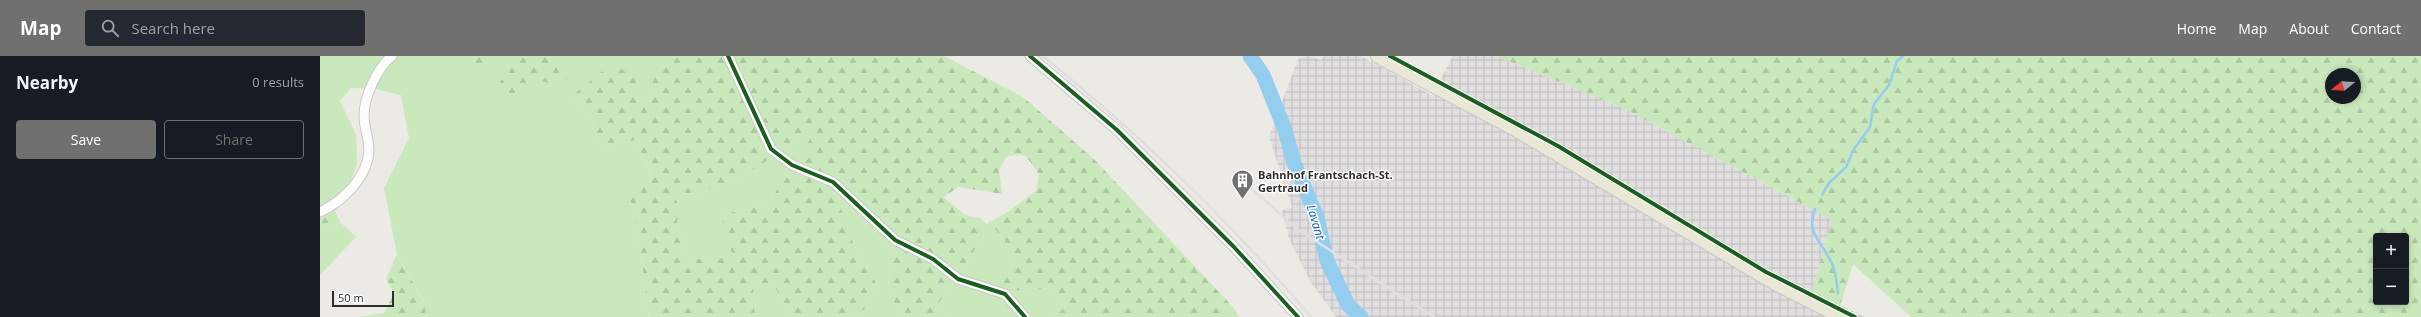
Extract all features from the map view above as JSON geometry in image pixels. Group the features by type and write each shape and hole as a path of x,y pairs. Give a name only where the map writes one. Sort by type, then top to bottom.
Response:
{"main road":[{"path":"1378,56 1512,127 1777,284 1842,317"}],"street":[{"path":"320,212 331,207 363,176 369,150 364,115 370,90 392,56"},
{"path":"728,56 771,148 792,165 833,182 895,240 933,259 958,279 1004,294 1025,317"},
{"path":"1030,56 1117,130 1234,247 1298,317"}],"shaded area":[{"path":"1309,56 1321,60 1324,56 1361,56 1432,95 1453,56 1497,56 1625,109 1832,220 1812,292 1865,317 1336,317 1310,281 1289,239 1282,210 1292,207 1269,137 1298,59"}],"green space":[{"path":"320,56 660,56 662,59 648,96 635,99 592,81 572,96 591,117 599,148 636,140 651,177 630,200 638,232 649,317 425,317 426,305 397,254 384,188 409,138 401,95 376,89 351,88 340,101 356,135 357,163 348,190 335,212 320,218"},
{"path":"471,56 491,56 489,64 482,70 472,62"},
{"path":"557,56 569,77 556,85 538,80 525,94 506,94 500,82 519,57"},
{"path":"660,56 944,56 1023,97 1094,159 1233,307 1239,317 1054,317 1065,307 1050,288 1024,291 1000,288 993,277 1008,273 1017,256 992,225 991,221 1008,212 1036,191 1039,174 1026,156 1018,154 1006,157 999,170 1002,194 959,187 943,197 965,215 981,218 984,236 936,307 951,317 900,317 888,287 893,259 885,240 834,188 853,243 877,285 867,307 854,317 786,317 785,304 772,282 753,287 755,317 649,317 638,232 630,200 651,176 636,140 599,148 591,117 572,96 611,64 639,78 635,99 648,96 661,59","holes":["811,123 816,130 768,204 721,215 732,253 711,263 684,254 677,223 679,208 675,197 694,196 715,186 737,180 788,147"]},
{"path":"1497,56 2421,56 2421,317 1911,317 1853,264 1840,306 1812,292 1832,220 1625,109"},
{"path":"811,123 817,130 768,204 721,215 733,253 711,263 684,254 677,223 679,208 675,197 694,196 715,186 737,180 788,147"},
{"path":"833,187 885,240 893,259 888,287 900,317 854,317 867,307 877,285 853,243"},
{"path":"335,212 341,223 320,232 320,218"},
{"path":"981,218 986,224 991,221 992,225 1017,256 1008,273 1024,291 1050,288 1065,307 1054,317 951,317 936,307 984,236"},
{"path":"341,223 356,237 320,275 320,232"},
{"path":"397,254 426,306 425,317 358,317 384,313 394,293 386,279"},
{"path":"772,282 785,304 786,317 755,317 753,287"}],"waterway":[{"name":"Lavant","path":"1250,56 1263,75 1285,130 1294,163 1317,217 1327,261 1348,305 1361,317"},
{"path":"1822,195 1829,183 1846,167 1854,149 1870,127 1874,104 1889,85 1897,61 1903,56"},
{"path":"1815,209 1812,226 1817,239 1833,266 1838,294"}],"railway":[{"path":"1043,56 1115,117 1183,180 1249,247 1311,317"},
{"path":"1237,176 1297,229 1434,317"}],"cycle path":[{"path":"728,56 771,149 792,165 833,182 895,240 933,259 958,279 1005,294 1025,317"},
{"path":"1030,56 1117,130 1234,247 1298,317"},
{"path":"1390,56 1558,146 1766,272 1855,317"}],"place":[{"name":"Bahnhof Frantschach-St. Gertraud","path":"1243,200"}]}
